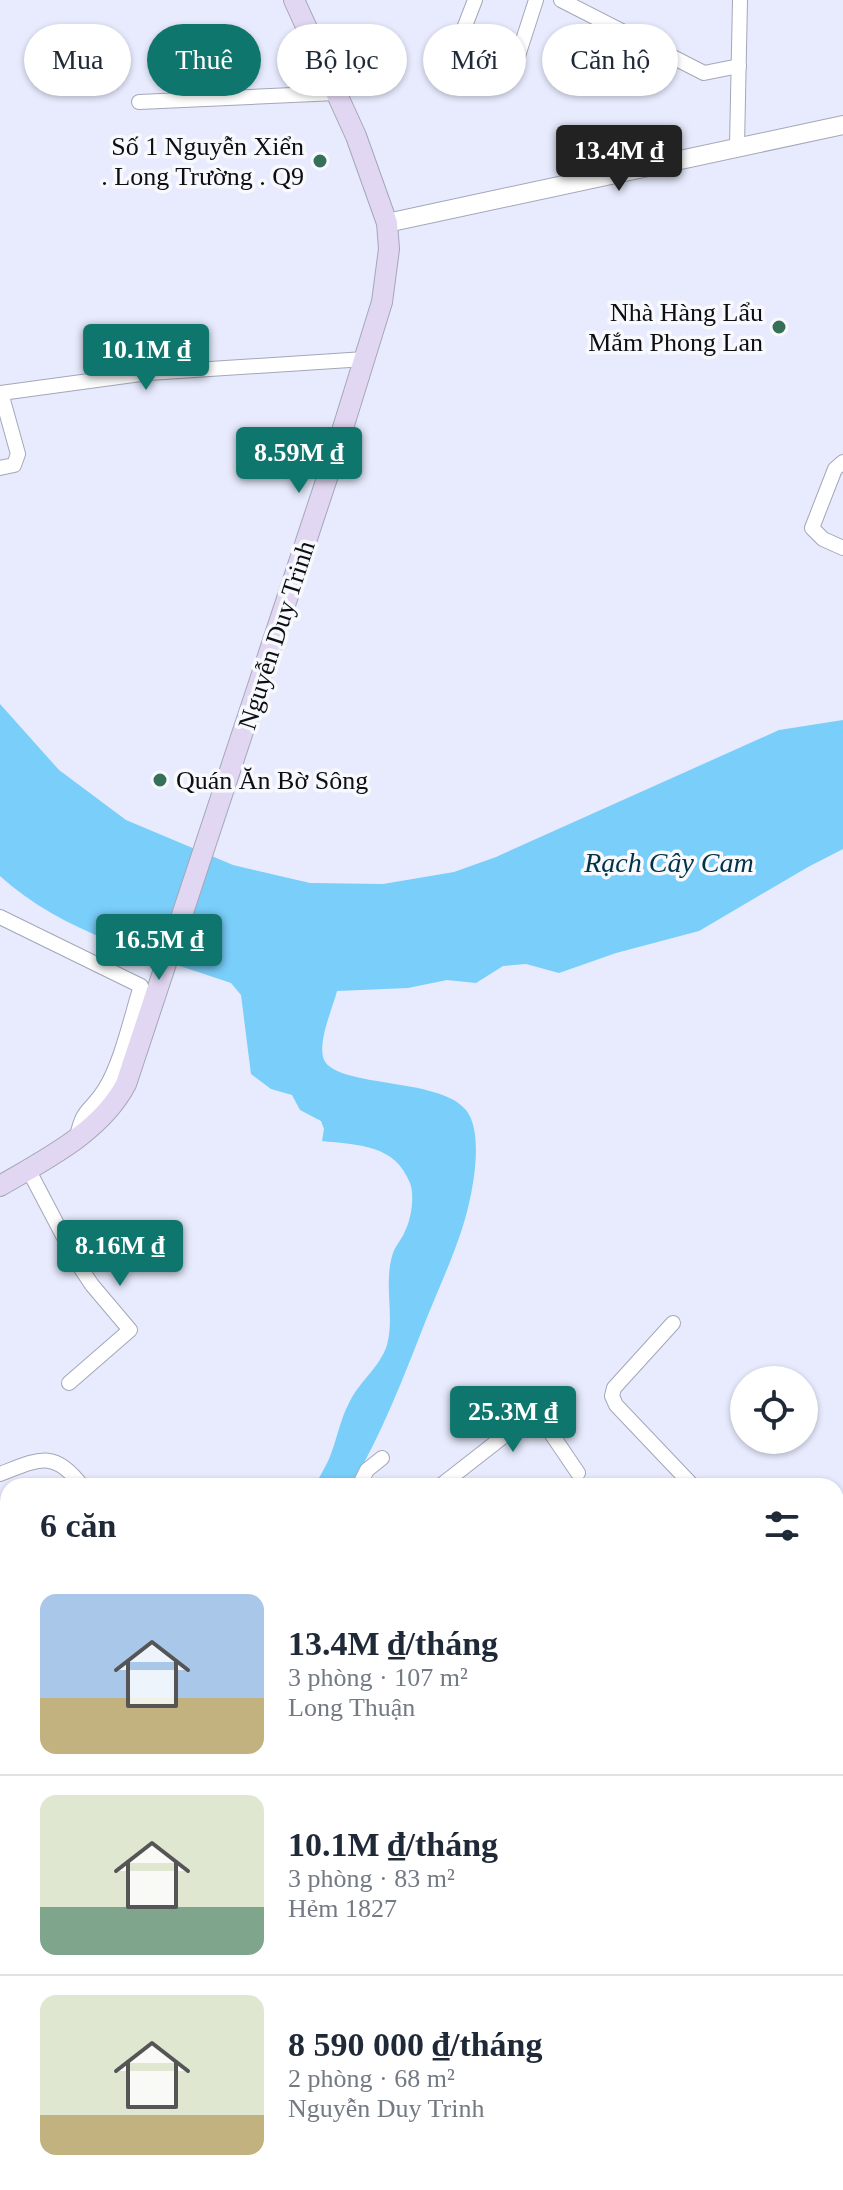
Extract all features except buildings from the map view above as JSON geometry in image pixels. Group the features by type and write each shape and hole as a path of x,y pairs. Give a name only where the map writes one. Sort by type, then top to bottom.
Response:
{"main road":[{"name":"Nguyễn Duy Trinh","path":"294,0 305,24"},
{"name":"Nguyễn Duy Trinh","path":"77,1137 100,1121 115,1104 126,1084 232,770 382,302 389,249 387,223 356,136 337,96"},
{"path":"0,1186 77,1137"}],"street":[{"path":"466,24 475,0"},
{"path":"526,31 536,0"},
{"path":"561,0 704,73 739,66"},
{"path":"737,146 740,0"},
{"path":"139,102 277,96"},
{"path":"387,223 843,125"},
{"path":"0,468 14,465 18,454 1,393 148,373 365,359"},
{"path":"843,462 835,469 812,528 823,539 843,548"},
{"path":"0,917 141,986 110,1078 105,1089 81,1117 77,1137"},
{"path":"28,1169 85,1275 130,1330 69,1383"},
{"path":"673,1323 614,1388 612,1396 616,1405 685,1478"},
{"path":"450,1478 536,1411 578,1473"},
{"path":"363,1478 367,1470 382,1458"},
{"path":"0,1474 31,1463 52,1460 71,1470 76,1478"}],"water":[{"name":"Rạch Cây Cam","path":"0,704 59,770 126,820 233,865 310,883 383,884 454,872 496,857 779,730 843,720 843,849 699,931 616,953 559,973 526,964 503,966 476,983 447,980 408,988 337,991 322,1049 330,1067 345,1074 433,1092 452,1099 466,1110 472,1121 476,1152 469,1203 454,1252 392,1404 355,1478 319,1478 350,1401 380,1360 387,1345 390,1264 409,1221 412,1201 410,1183 403,1170 395,1161 374,1149 322,1141 324,1129 321,1121 300,1110 292,1095 271,1089 251,1074 241,995 231,983 80,928 51,913 0,876"}],"place":[{"name":"Số 1 Nguyễn Xiển . Long Trường . Q9","path":"320,161"},
{"name":"Nhà Hàng Lẩu Mắm Phong Lan","path":"779,327"},
{"name":"Quán Ăn Bờ Sông","path":"160,780"}]}
